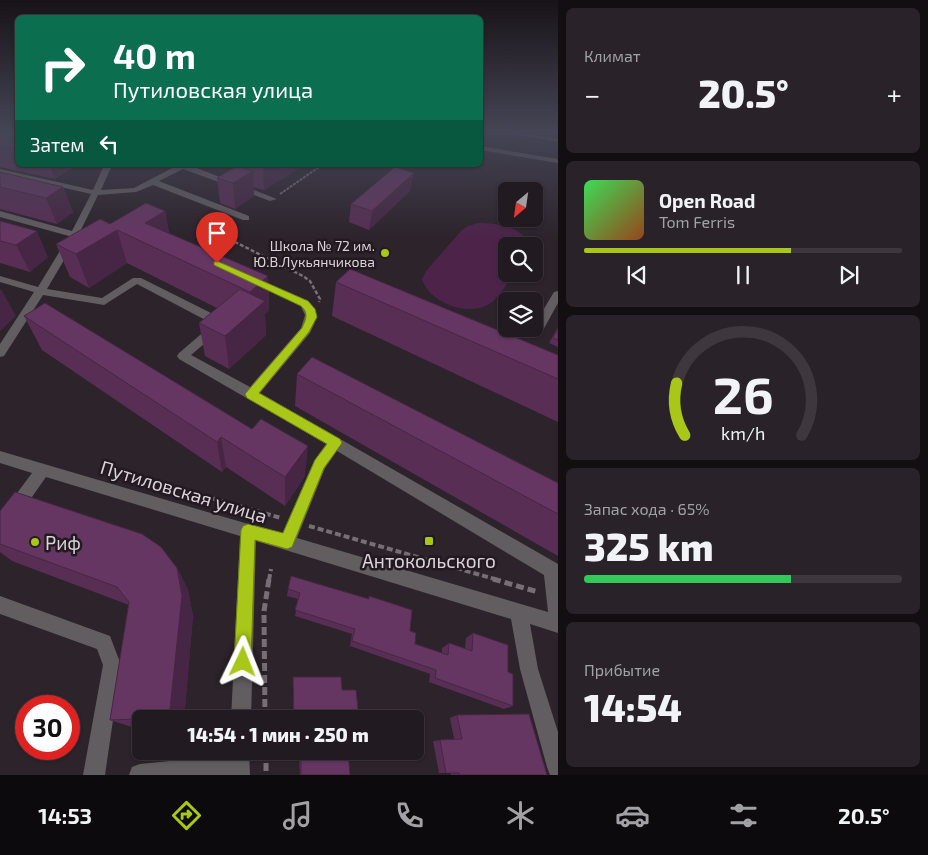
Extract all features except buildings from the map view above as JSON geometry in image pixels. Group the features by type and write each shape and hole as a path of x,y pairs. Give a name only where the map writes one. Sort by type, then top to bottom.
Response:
{"street":[{"path":"0,352 41,291 96,193 107,167"},
{"path":"0,171 96,193 136,190 178,167"},
{"path":"187,167 273,199"},
{"path":"235,186 244,180"},
{"path":"153,182 246,218"},
{"path":"0,214 73,234"},
{"path":"243,275 304,303 310,309 312,317 306,330 251,394"},
{"path":"0,279 41,291 104,302 137,280 221,324 183,356 552,570 558,624"},
{"path":"543,320 558,294"},
{"path":"287,542 319,464 336,443"},
{"name":"Путиловская улица","path":"0,457 558,624"},
{"path":"0,529 43,470"},
{"path":"241,710 248,530"},
{"path":"0,605 104,642 112,664 94,775"},
{"path":"520,612 530,669 558,767"},
{"path":"140,775 239,764"}],"path":[{"path":"273,199 319,167"},
{"path":"246,218 223,236 310,281 320,299 319,307 312,317"},
{"path":"188,491 555,597"},
{"path":"265,710 264,611 271,569"},
{"path":"266,760 266,775"}],"shaded area":[{"path":"478,223 498,225 498,228 510,228 524,237 498,237 498,282 508,282 492,302 483,307 462,309 451,306 433,295 426,288 422,279 426,271 462,230"}],"place":[{"name":"Школа № 72 им. Ю.В.Лукьянчикова","path":"385,253"},
{"name":"Антокольского","path":"429,541"},
{"name":"Риф","path":"35,542"}],"route":[{"path":"217,263 304,303 310,309 312,317 306,330 251,394 336,443 319,464 287,542 248,530 243,662"}]}
